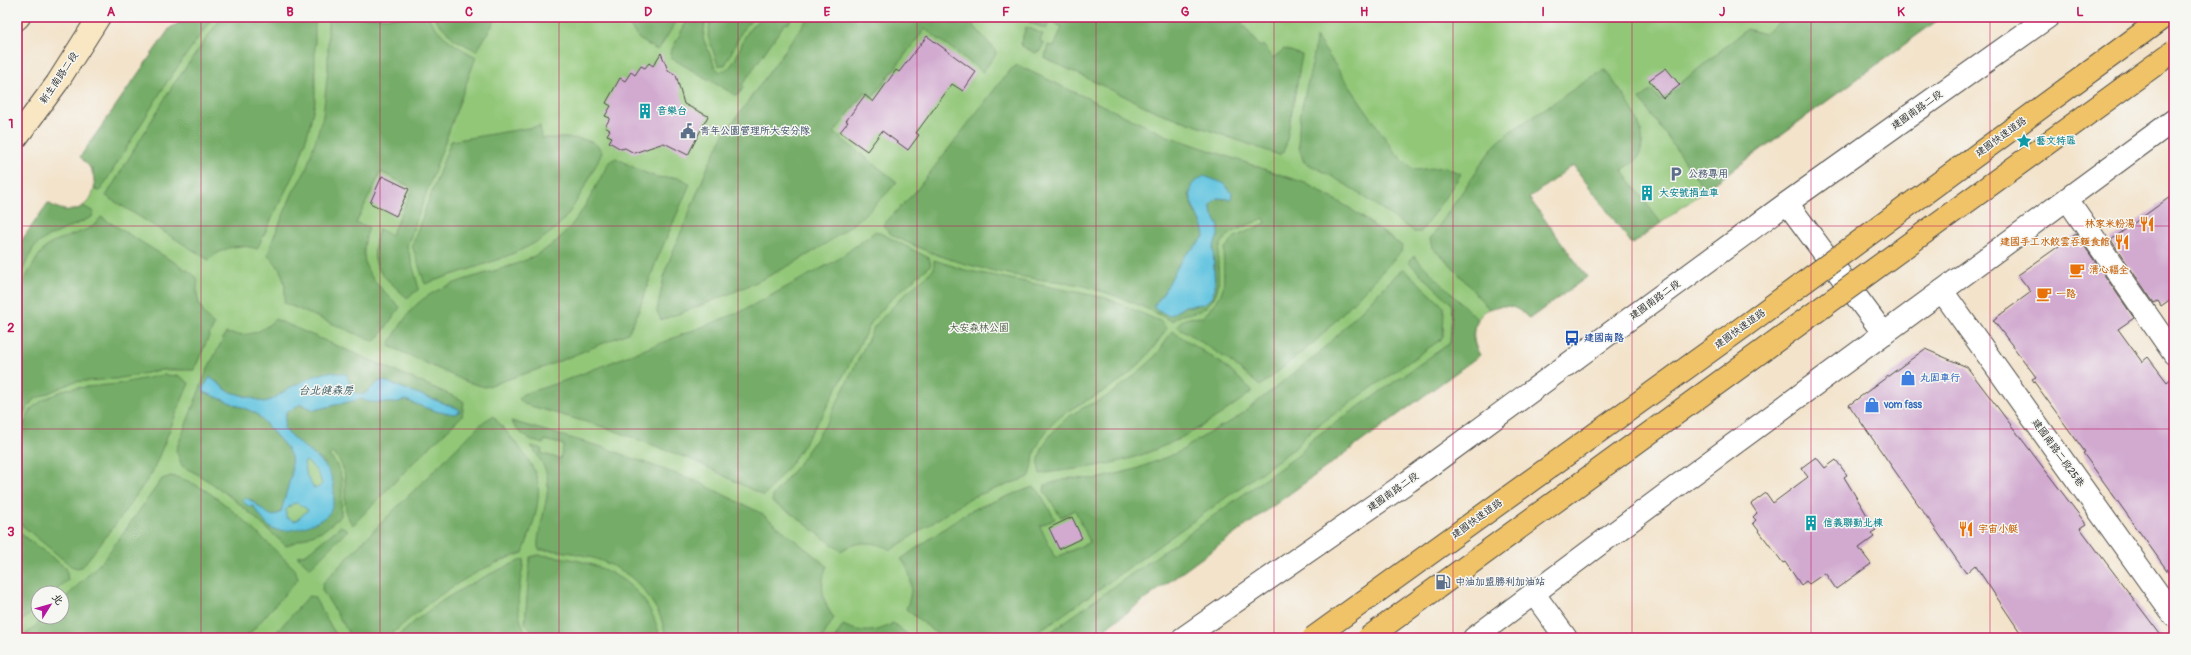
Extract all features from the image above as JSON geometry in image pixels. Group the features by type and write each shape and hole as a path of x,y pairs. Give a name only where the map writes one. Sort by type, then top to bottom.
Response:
{"highway":[{"name":"建國快速道路","path":"1313,638 1753,320 2164,17"},
{"path":"1368,638 2174,51"}],"main road":[{"name":"新生南路二段","path":"17,137 57,83 99,17"}],"street":[{"name":"建國南路二段","path":"1182,638 1409,481 1787,203 2048,17"},
{"path":"1474,638 1681,483 2174,120"},
{"path":"2067,199 2174,354"},
{"path":"1787,203 1884,334"},
{"name":"建國南路二段25巷","path":"1942,291 2174,616"},
{"path":"1534,594 1566,638"}],"green space":[{"name":"大安森林公園","path":"183,17 1942,17 1632,244 1573,165 1529,198 1587,277 1529,319 1518,310 1507,306 1496,306 1486,311 1478,319 1474,329 1474,341 1480,355 1092,638 17,638 17,247 48,203 61,209 72,210 82,207 90,200 94,190 94,179 90,168 80,157 170,28 181,22"},
{"path":"183,17 213,17 167,82 100,191 95,190 93,170 80,157 170,28 181,22"},
{"path":"222,17 315,17 315,102 309,129 298,165 257,249 244,246 232,247 225,249 209,260 106,196 173,85"},
{"path":"328,17 428,17 443,36 476,57 407,246 418,285 418,290 407,298 383,275 375,262 376,242 379,229 391,235 413,188 381,172 356,223 369,227 365,241 364,253 365,263 369,272 381,289 400,307 377,340 373,341 284,303 285,289 283,277 273,260 268,255 272,241 293,192 306,170 323,116 328,68"},
{"path":"433,17 497,17 477,51 454,39"},
{"path":"623,17 679,17 657,50 639,39"},
{"path":"689,17 706,17 703,38 715,67 720,72 730,67 746,35 761,17 793,17 788,24 785,23 742,85 744,87 737,96 671,58 670,53"},
{"path":"711,17 755,17 743,29 725,65 718,65 708,36"},
{"path":"809,17 966,17 995,50 996,54 983,72 925,29 872,98 865,92 834,133 897,182 873,207 847,229 818,249 757,282 725,296 661,320 657,311 665,271 709,164 723,136"},
{"path":"1031,17 1242,17 1244,20 1241,22 1260,47 1263,45 1273,58 1284,49 1302,55 1286,145 1283,152 1279,155 1155,111 1045,58 1048,45 1054,47 1062,27 1050,21 1046,29 1029,22"},
{"path":"1786,17 1942,17 1705,190 1640,99 1652,90 1660,100 1747,29 1764,34"},
{"path":"1026,27 1043,34 1040,41 1044,43 1040,51 1035,53 1022,46 1021,42"},
{"path":"1316,37 1394,151 1410,167 1416,170 1445,167 1461,174 1421,232 1414,232 1347,185 1304,162 1299,144 1300,118 1315,50"},
{"path":"1017,65 1165,135 1305,183 1348,207 1402,246 1401,252 1316,341 1260,386 1227,359 1177,326 1185,319 1203,317 1212,307 1222,291 1225,248 1235,237 1266,223 1264,218 1237,230 1224,240 1218,255 1218,287 1215,296 1209,304 1200,311 1181,316 1172,321 1138,305 1093,288 985,269 927,251 892,235 883,225 915,192 1008,72","holes":["1189,194 1225,199 1217,198 1211,203 1211,211 1219,227 1218,236 1213,248 1215,279 1195,306 1185,306 1174,312 1153,307 1162,295 1183,258 1200,242 1205,235 1203,225 1193,210"]},
{"path":"1605,70 1626,98 1638,121 1641,132 1642,143 1639,157 1622,170 1661,223 1632,244 1573,165 1529,198 1587,277 1529,319 1520,311 1511,307 1500,306 1489,309 1450,264 1432,248 1430,239 1492,148 1508,133 1601,71"},
{"path":"540,126 541,138 575,138 584,140 592,142 602,153 572,208 560,224 548,235 515,253 425,284 412,245 451,141"},
{"path":"616,158 649,174 664,178 680,178 690,184 656,262 637,315 628,333 545,367 485,387 467,382 389,346 390,342 409,313 416,305 430,295 445,287 531,258 557,241 567,231 583,209 609,162"},
{"path":"48,203 57,208 66,210 74,210 83,206 94,212 92,217 44,239 34,247 21,273 17,276 17,247"},
{"path":"101,217 193,274 198,280 197,293 202,310 214,325 194,370 162,370 116,379 73,382 33,400 21,417 17,416 17,287 46,247 58,240 92,227"},
{"path":"876,231 929,258 931,265 893,297 872,321 823,414 793,461 764,496 695,461 610,429 524,404 519,399 523,394 561,382 740,312 835,261"},
{"path":"1414,256 1478,320 1474,329 1473,338 1480,355 1092,638 1042,638 1300,454 1311,440 1450,343 1452,306 1449,301 1408,262"},
{"path":"934,260 965,270 1106,298 1162,322 1166,329 1155,346 1129,374 1105,391 1074,407 1053,423 1035,450 1029,477 970,498 891,550 872,543 859,543 847,547 841,551 791,513 772,502 773,495 798,465 828,421 874,327 902,297 934,269"},
{"path":"1403,268 1444,307 1443,338 1310,431 1295,448 1057,619 1027,638 942,638 906,609 910,596 911,583 908,571 901,559 965,514 981,506 1033,487 1038,490 1055,519 1040,526 1055,558 1090,542 1075,510 1061,517 1044,491 1045,485 1071,478 1097,479 1136,469 1177,453 1217,428 1234,420 1317,355"},
{"path":"275,319 464,402 462,416 412,464 353,525 348,517 346,508 345,478 343,469 339,460 332,453 329,456 335,462 341,476 341,516 324,530 286,546 224,492 182,466 176,450 208,368 226,333 240,335 252,333 270,324","holes":["216,381 228,391 264,402 271,400 291,387 350,384 354,392 363,395 384,381 459,409 460,411 456,414 439,412 406,400 393,403 369,402 361,399 314,410 300,404 286,412 284,428 297,443 324,462 334,493 332,506 329,513 271,528 253,506 248,506 251,499 266,514 274,516 281,512 292,472 291,457 287,448 256,413 204,392"]},
{"path":"1172,331 1224,365 1253,391 1202,426 1147,453 1099,466 1040,474 1040,455 1044,445 1057,428 1073,414 1106,397 1130,379 1160,350"},
{"path":"163,375 179,376 189,383 152,473 118,521 82,567 77,568 71,566 17,521 17,438 32,408 43,400 66,389 117,384"},
{"path":"493,416 525,456 534,470 537,480 538,501 536,512 523,553 468,577 417,612 388,638 352,638 322,590 323,583 483,422"},
{"path":"511,421 602,447 698,482 761,513 827,566 823,579 823,593 827,606 834,618 822,638 668,638 661,618 654,606 641,587 629,576 602,561 586,556 539,550 538,537 548,485 544,468 531,446 542,449 541,453 560,459 564,445 545,440 543,444 533,441 521,433"},
{"path":"171,476 187,481 203,489 220,501 237,514 295,569 298,579 246,638 22,638 36,625 70,625 70,593 105,558 162,479"},
{"path":"341,526 348,530 310,568 297,556 306,554"},
{"path":"17,531 66,568 68,580 62,585 30,585 30,614 17,625"},
{"path":"538,555 579,561 598,567 615,575 631,586 644,600 654,617 660,638 544,638 539,631 534,633 525,623 530,557"},
{"path":"524,559 519,590 518,609 523,628 529,638 397,638 425,613 456,592 490,574"},
{"path":"309,596 314,597 338,638 271,638"},
{"path":"893,623 912,638 835,638 843,625 856,630 874,631 887,627"}],"water":[{"path":"1204,176 1223,183 1232,193 1231,199 1217,198 1211,204 1211,211 1219,227 1218,236 1213,248 1215,289 1211,298 1204,304 1185,306 1169,316 1153,307 1162,295 1183,258 1200,242 1205,235 1191,199 1192,184"},
{"name":"台北健森房","path":"328,372 346,374 354,392 363,395 380,381 384,381 459,409 460,411 456,414 439,412 406,400 393,403 369,402 361,399 314,410 301,404 286,412 284,428 296,441 323,463 332,478 334,495 330,512 319,521 293,530 277,530 268,526 253,506 248,506 243,501 245,498 274,516 281,512 292,472 291,457 287,448 256,413 204,392 203,388 210,377 228,391 264,402 271,400 291,387 314,376","holes":["306,461 314,468 320,477 322,484 318,488 314,488 307,477 304,463","297,503 308,510 294,521 286,517 286,510 292,504"]}],"building":[{"path":"927,36 976,72 963,91 952,84 916,133 919,135 908,150 882,131 867,151 840,132 865,95 873,102 896,70 899,72"},
{"name":"音樂台","path":"661,53 668,70 676,75 684,104 708,116 688,155 664,143 634,153 625,148 621,149 609,142 612,137 607,135 610,130 605,127 610,118 605,116 611,106 606,103 620,78 625,81 631,72 635,75 641,66 645,68 649,63 653,66"},
{"path":"1666,68 1680,85 1663,98 1649,80"},
{"path":"382,176 409,189 396,216 370,203"},
{"path":"2174,194 2174,297 2161,306 2158,301 2154,303 2111,240"},
{"path":"2076,234 2134,318 2118,329 2142,362 2148,357 2167,382 2174,376 2174,580 2032,379 2036,377 1993,320 2031,292 2018,275"},
{"path":"1925,349 1967,367 2086,524 2080,528 2163,638 2024,638 1975,565 1966,573 1849,405"},
{"name":"信義聯勤北棟","path":"1816,457 1825,468 1836,460 1847,475 1844,477 1876,530 1871,533 1874,537 1859,548 1871,564 1836,589 1825,573 1809,584 1806,581 1801,585 1785,562 1783,563 1753,523 1756,520 1753,517 1757,513 1751,504 1766,493 1773,503 1808,477 1801,468"},
{"path":"1072,517 1082,538 1059,549 1049,528"}],"place":[{"name":"音樂台","path":"645,111"},
{"name":"青年公園管理所大安分隊","path":"688,131"},
{"name":"藝文特區","path":"2024,141"},
{"name":"公務專用","path":"1676,174"},
{"name":"大安號捐血車","path":"1647,193"},
{"name":"林家米粉湯","path":"2147,224"},
{"name":"建國手工水餃雲吞麵食館","path":"2122,242"},
{"name":"清心福全","path":"2077,270"},
{"name":"一路","path":"2044,294"},
{"name":"建國南路","path":"1572,338"},
{"name":"丸固車行","path":"1908,378"},
{"name":"vom fass","path":"1872,405"},
{"name":"信義聯勤北棟","path":"1811,523"},
{"name":"宇宙小艇","path":"1966,529"},
{"name":"中油加盟勝利加油站","path":"1443,582"}]}
